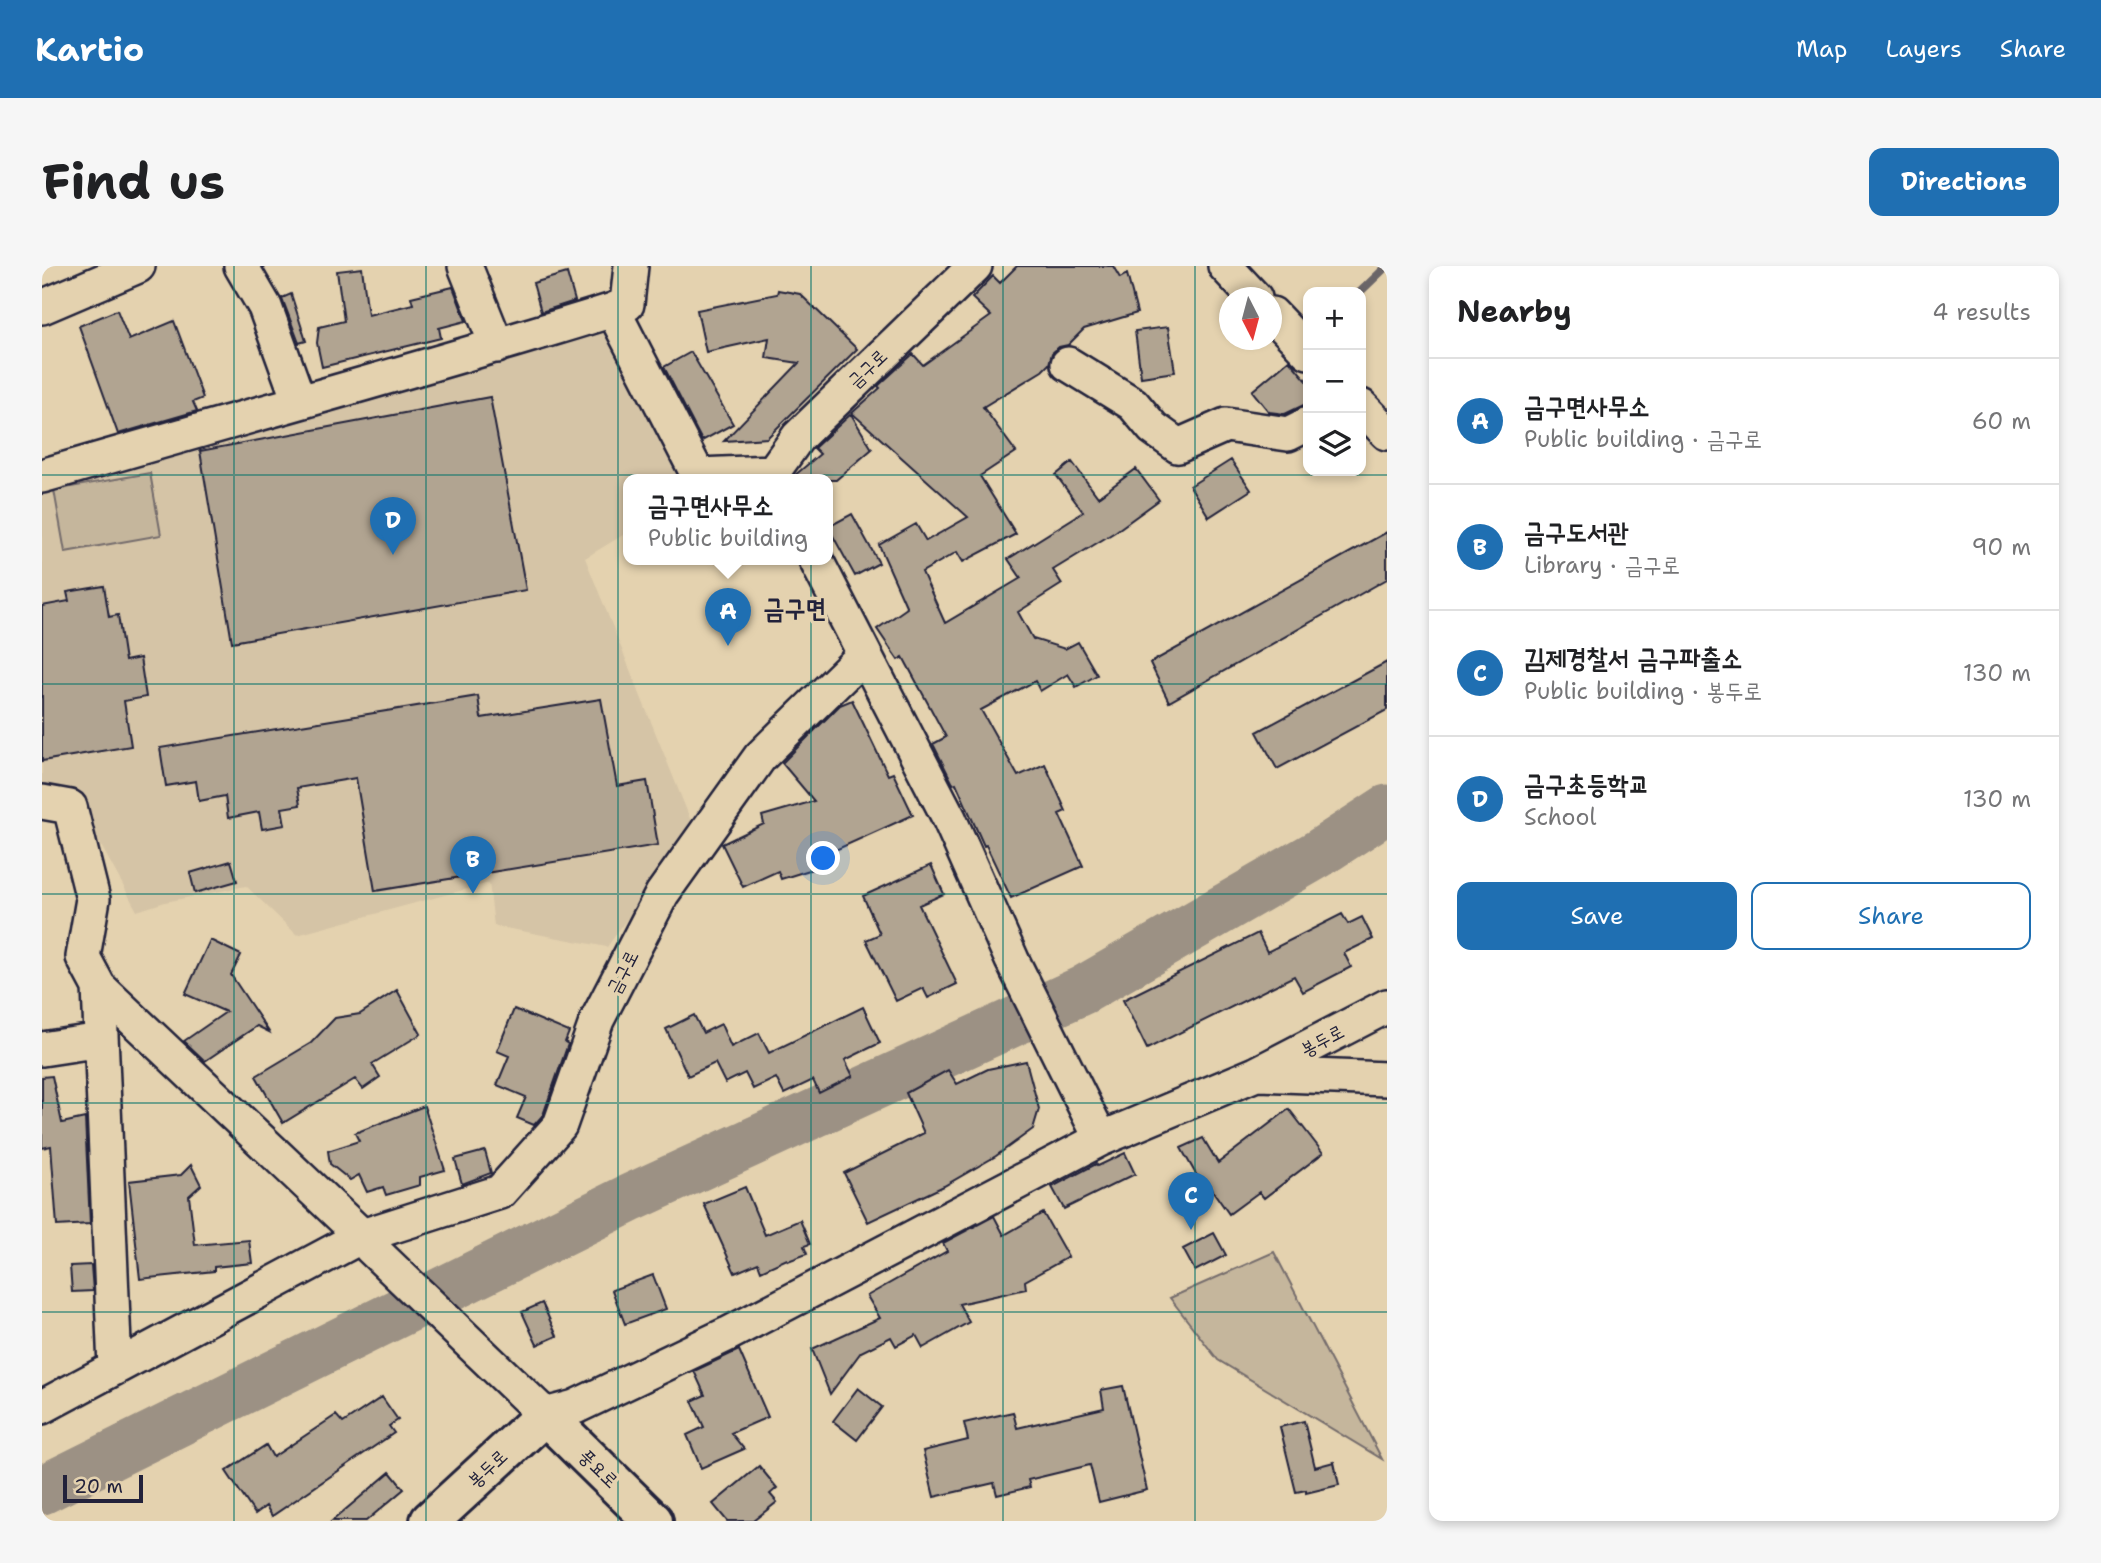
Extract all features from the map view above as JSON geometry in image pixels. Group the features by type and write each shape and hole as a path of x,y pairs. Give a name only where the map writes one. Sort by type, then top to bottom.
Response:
{"main road":[{"name":"봉두로","path":"429,1521 545,1415"},
{"name":"풍요로","path":"545,1415 653,1521"}],"street":[{"path":"42,307 138,266"},
{"path":"241,266 265,307 299,401"},
{"path":"465,266 497,346"},
{"path":"42,476 497,346 613,310 627,304 631,266"},
{"name":"금구로","path":"775,474 798,437 975,266"},
{"path":"1225,266 1245,287"},
{"path":"613,310 697,474"},
{"path":"1282,325 1306,350"},
{"path":"1068,364 1133,404 1153,428 1178,446 1226,425 1288,434 1303,426"},
{"path":"1366,411 1387,433"},
{"path":"819,565 949,818 1012,960 1101,1139"},
{"name":"금구로","path":"42,1406 366,1242 500,1192 560,1125 597,1020 662,894 760,757 864,655"},
{"path":"42,802 70,807 93,899 83,957 99,987 545,1415"},
{"path":"99,987 115,1368"},
{"name":"봉두로","path":"545,1415 575,1407 728,1334 1101,1139 1256,1074 1387,1006"},
{"path":"42,1049 101,1040"},
{"path":"1256,1074 1387,1079"}],"shaded area":[{"path":"613,327 695,474 623,474 623,535 585,558 693,826 607,947 494,926 489,883 297,935 246,886 165,902 137,911 70,789 42,790 42,488"},
{"path":"150,473 161,535 65,552 54,490"},
{"path":"1274,1252 1382,1459 1218,1360 1170,1298"}],"building":[{"path":"1017,266 1113,266 1120,278 1127,274 1137,313 1084,329 1068,345 1059,347 1052,353 1049,364 1042,371 983,407 1016,452 980,476 1016,534 963,562 957,552 922,572 945,623 1021,578 1008,559 1083,512 1056,475 1072,462 1098,497 1136,469 1159,500 1115,532 1053,570 1062,584 1018,612 1033,639 1065,649 1078,642 1097,675 1076,687 1068,674 1040,691 1035,681 981,710 1018,776 1045,764 1066,811 1059,814 1083,866 1011,898 956,783 953,784 933,744 946,737 903,657 898,660 877,629 907,608 879,545 916,524 926,541 968,517 852,413 913,354 923,365 991,316 972,298 993,276 1000,283"},
{"path":"362,268 368,315 413,304 411,297 453,287 466,321 439,328 441,338 322,367 317,343 319,327 344,321 337,271"},
{"path":"567,273 575,301 541,312 533,283"},
{"path":"778,290 800,294 857,349 767,438 724,441 799,363 766,358 769,338 706,352 697,310 777,294"},
{"path":"291,294 306,341 299,343 282,298"},
{"path":"117,310 129,340 174,321 203,398 193,402 197,411 118,434 79,326"},
{"path":"1168,327 1175,372 1141,377 1135,331"},
{"path":"691,352 733,424 702,441 664,367"},
{"path":"1289,360 1303,376 1303,405 1285,414 1269,412 1252,391"},
{"path":"490,397 526,590 232,642 200,451"},
{"path":"851,414 872,449 833,480 833,474 796,474 820,454 814,448"},
{"path":"1231,460 1251,490 1209,517 1190,486"},
{"path":"852,514 879,563 855,576 833,536 833,524"},
{"path":"1387,532 1387,579 1169,702 1150,663"},
{"path":"104,586 109,617 118,615 125,661 140,658 146,697 124,701 131,746 42,761 42,606 69,601 67,592"},
{"path":"1387,662 1387,710 1277,769 1257,732"},
{"path":"478,696 481,718 601,699 617,786 647,781 658,845 375,891 356,778 297,788 300,805 282,808 285,825 262,829 259,812 228,818 225,796 199,801 196,781 166,786 160,748"},
{"path":"852,700 888,775 893,773 913,815 833,851 835,862 781,879 778,871 743,887 722,844 764,824 762,816 814,801 782,763 840,705"},
{"path":"231,861 237,881 195,893 190,873"},
{"path":"931,865 944,894 919,905 957,984 928,998 923,988 896,1001 866,940 880,934 863,896"},
{"path":"1342,914 1348,924 1362,917 1373,939 1344,953 1351,967 1303,992 1294,976 1147,1049 1123,1000 1258,933 1267,952"},
{"path":"210,940 241,955 231,975 269,1032 257,1026 205,1061 184,1041 226,1012 185,994"},
{"path":"397,990 421,1034 372,1064 380,1077 363,1089 355,1079 283,1123 256,1076 311,1043 335,1018 360,1014"},
{"path":"863,1007 880,1043 845,1060 853,1076 819,1093 813,1080 784,1094 776,1078 753,1089 745,1073 725,1083 715,1063 688,1076 666,1029 694,1015 703,1033 721,1024 731,1047 759,1033 769,1053"},
{"path":"514,1009 569,1032 565,1042 568,1044 543,1115 534,1125 517,1118 526,1097 497,1085 509,1056 497,1051"},
{"path":"1026,1061 1039,1109 1033,1129 996,1156 944,1186 868,1222 844,1173 924,1133 906,1093 948,1070 957,1084 988,1069"},
{"path":"52,1076 62,1123 85,1118 90,1224 57,1226 51,1146 42,1148 42,1077"},
{"path":"424,1106 445,1170 420,1177 420,1185 386,1195 383,1187 367,1192 359,1175 350,1180 330,1164 328,1151 359,1141 355,1133"},
{"path":"1289,1109 1323,1153 1264,1198 1259,1192 1229,1214 1210,1187 1205,1190 1181,1148 1203,1138 1218,1163"},
{"path":"485,1151 491,1173 462,1184 455,1159"},
{"path":"1125,1153 1135,1174 1064,1209 1052,1187 1096,1164 1098,1166"},
{"path":"191,1165 201,1185 189,1196 195,1245 249,1240 252,1263 214,1267 214,1271 140,1279 129,1181 181,1175"},
{"path":"745,1187 765,1235 800,1220 810,1244 804,1246 807,1254 788,1261 787,1259 761,1271 758,1263 735,1273 704,1204"},
{"path":"1043,1213 1068,1257 1025,1281 1026,1289 959,1304 969,1322 923,1348 916,1335 896,1346 891,1337 861,1352 830,1394 812,1349 880,1318 867,1296 947,1251 943,1243 994,1216 1004,1235"},
{"path":"1214,1233 1226,1255 1195,1271 1183,1249"},
{"path":"91,1265 93,1291 72,1292 70,1266"},
{"path":"653,1275 666,1309 625,1324 612,1290"},
{"path":"542,1303 557,1336 537,1345 522,1312"},
{"path":"739,1350 768,1417 731,1433 744,1449 701,1468 687,1435 704,1427 692,1401 705,1395 694,1371"},
{"path":"1123,1386 1147,1490 1099,1502 1090,1465 1028,1480 1030,1487 997,1495 994,1483 934,1497 923,1451 968,1440 964,1423 1013,1412 1017,1428 1104,1408 1101,1390"},
{"path":"858,1388 882,1407 857,1440 833,1421"},
{"path":"382,1397 398,1420 389,1426 394,1433 272,1516 266,1506 255,1514 226,1471 266,1445 273,1457 336,1415 343,1423"},
{"path":"1304,1421 1315,1467 1334,1462 1339,1485 1306,1493 1306,1490 1296,1492 1280,1427"},
{"path":"759,1466 777,1488 770,1494 777,1502 753,1521 727,1521 713,1504"},
{"path":"390,1472 404,1489 366,1521 332,1521"}],"waterway":[{"path":"1365,287 1387,266"},
{"path":"42,1490 628,1199 1083,990 1318,854 1387,809"}],"place":[{"name":"금구초등학교","path":"393,555"},
{"name":"금구면사무소","path":"728,646"},
{"name":"금구도서관","path":"473,894"},
{"name":"김제경찰서 금구파출소","path":"1191,1230"}],"district":[{"name":"금구면","path":"795,608"}]}
